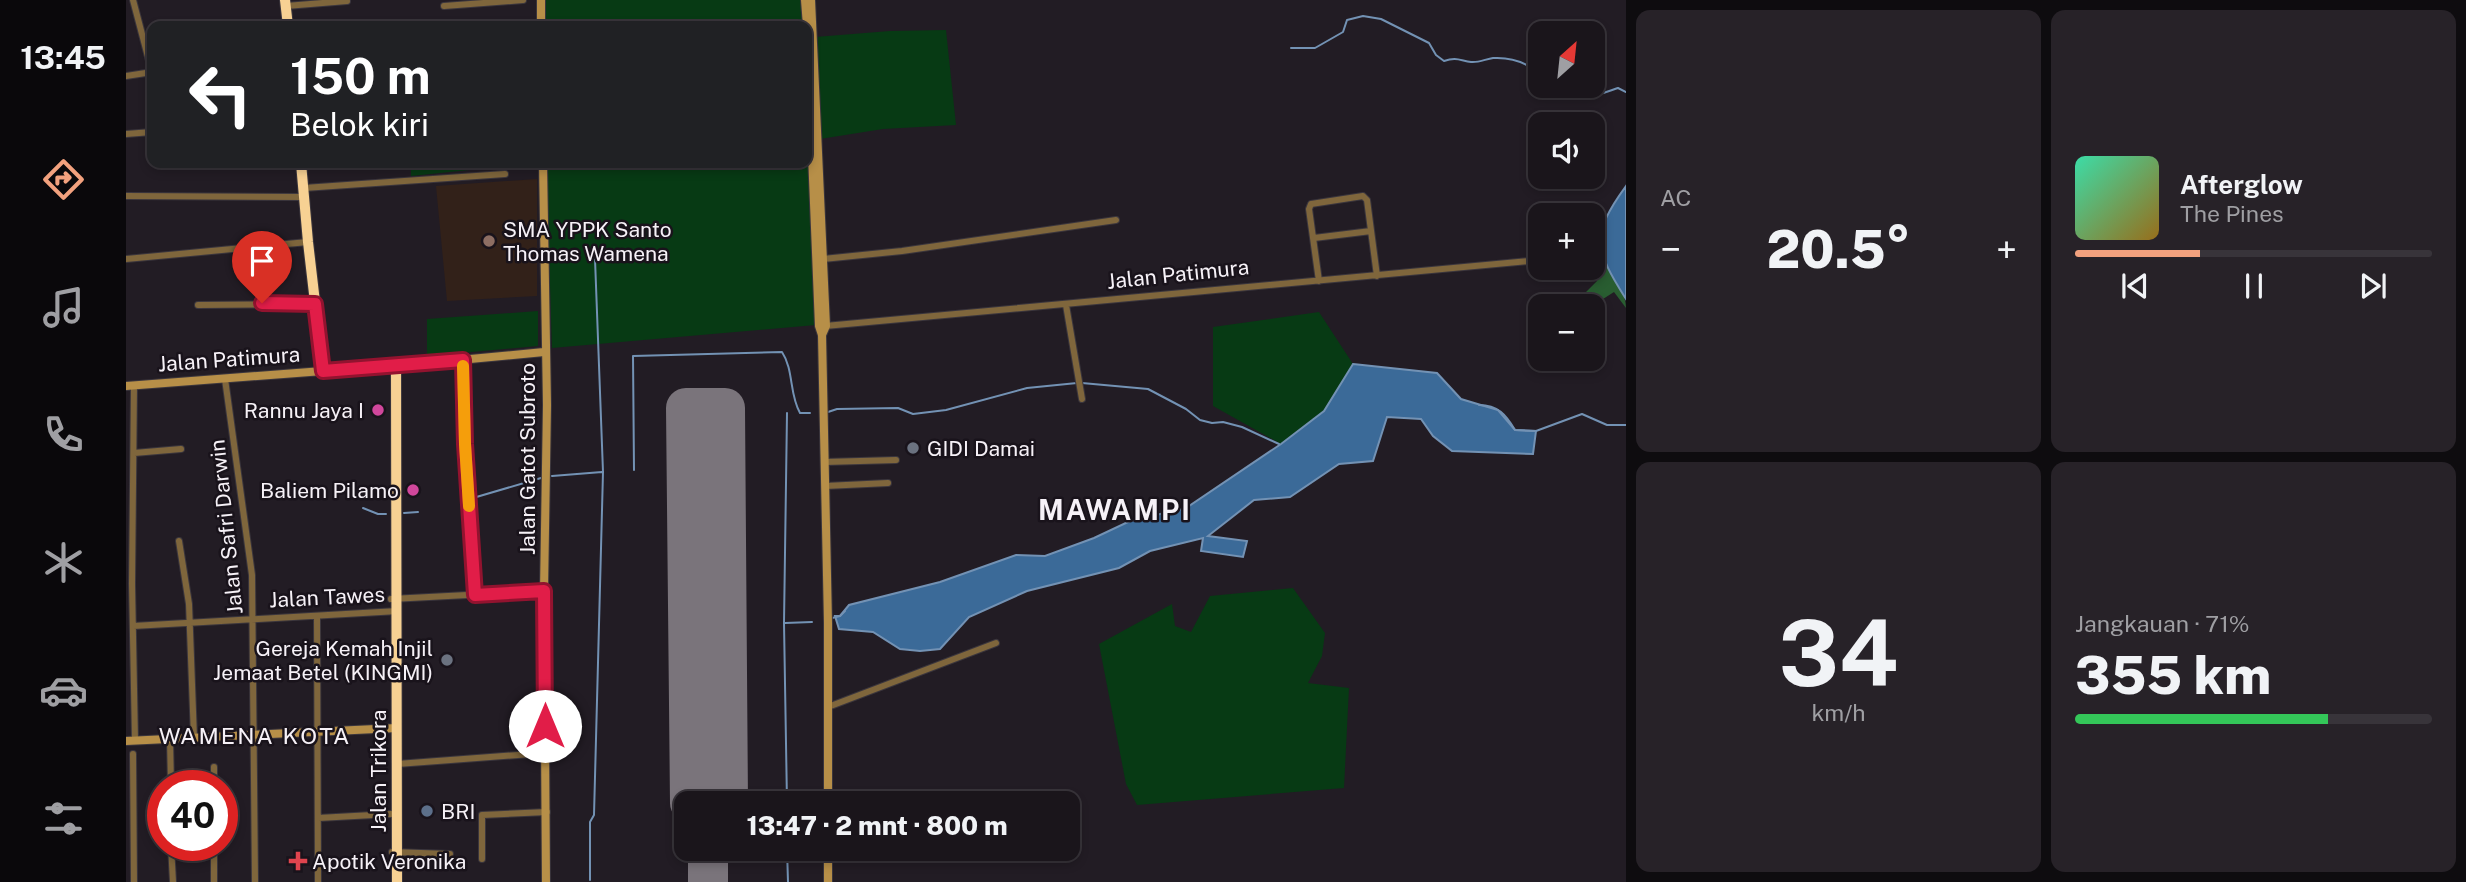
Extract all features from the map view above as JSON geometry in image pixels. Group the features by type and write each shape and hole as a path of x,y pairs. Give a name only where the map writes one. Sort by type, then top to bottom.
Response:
{"highway":[{"path":"285,3 287,21"},
{"path":"302,168 323,371"},
{"name":"Jalan Patimura","path":"323,371 393,366"},
{"name":"Jalan Trikora","path":"393,366 394,729 391,814 397,882"},
{"name":"Jalan Trikora","path":"392,882 397,764 394,729"}],"main road":[{"path":"541,0 541,21"},
{"path":"805,0 806,21"},
{"path":"811,0 811,21"},
{"path":"812,45 822,329 828,791"},
{"path":"812,104 823,259 822,329"},
{"name":"Jalan Gatot Subroto","path":"543,168 544,352 547,405 544,591 546,882"},
{"name":"Jalan Patimura","path":"393,366 544,352"},
{"name":"Jalan Patimura","path":"130,386 323,371"},
{"path":"130,741 394,729"},
{"path":"828,861 828,882"}],"street":[{"path":"133,0 147,53"},
{"path":"444,6 523,0"},
{"path":"285,3 347,1"},
{"path":"126,76 147,73"},
{"path":"126,134 147,132"},
{"path":"126,196 304,192 505,174"},
{"path":"1319,281 1309,209 1313,203 1363,196 1367,200 1377,276"},
{"path":"823,259 902,251 1116,220"},
{"path":"1314,238 1371,231"},
{"path":"126,259 308,242"},
{"name":"Jalan Patimura","path":"822,329 1528,261"},
{"path":"198,305 315,304"},
{"path":"1066,305 1082,399"},
{"path":"463,360 465,444 475,595"},
{"name":"Jalan Safri Darwin","path":"225,379 251,563 254,618 255,882"},
{"path":"130,386 134,453 130,741"},
{"path":"134,453 181,450"},
{"path":"824,462 896,460"},
{"path":"825,486 888,483"},
{"path":"179,541 190,622 194,738"},
{"name":"Jalan Tawes","path":"133,626 317,615 475,595 544,591"},
{"path":"317,615 317,882"},
{"path":"828,707 996,643"},
{"path":"170,739 171,770"},
{"path":"397,764 545,753"},
{"path":"132,754 134,882"},
{"path":"482,859 482,815 547,812"},
{"path":"318,818 391,814"},
{"path":"395,852 450,854"},
{"path":"172,861 173,882"},
{"path":"214,861 214,882"}],"shaded area":[{"name":"SMA YPPK Santo Thomas Wamena","path":"537,179 537,296 447,301 436,186"}],"green space":[{"path":"541,0 802,0 804,21 541,21"},
{"path":"946,30 956,125 883,129 820,139 815,37"},
{"path":"411,168 489,168 411,176"},
{"path":"546,168 810,168 816,325 552,348"},
{"path":"1605,261 1622,291 1626,308 1614,292 1605,298 1605,294 1584,294 1597,281 1605,280"},
{"path":"538,311 538,346 427,356 427,319"},
{"path":"1319,312 1353,364 1324,411 1281,444 1213,406 1213,327"},
{"path":"1293,588 1325,633 1322,656 1308,683 1349,688 1344,788 1137,805 1126,784 1099,644 1172,604 1175,626 1191,632 1210,596"}],"water":[{"path":"1626,186 1626,299 1605,260 1605,220"},
{"path":"1353,364 1437,373 1461,399 1498,410 1515,430 1536,431 1533,454 1452,451 1433,436 1421,419 1387,417 1373,461 1339,464 1290,497 1254,500 1208,536 1247,541 1243,557 1201,551 1203,538 1150,551 1119,568 1027,591 969,617 940,649 900,649 873,632 839,629 835,616 840,616 849,605 940,582 1016,555 1045,556 1130,521 1186,508 1281,444 1324,411"}],"waterway":[{"path":"1291,48 1315,48 1343,32 1347,20 1363,16 1381,19 1429,43 1436,55 1444,61 1455,59 1474,62 1493,58 1528,66"},
{"path":"1605,92 1618,88 1626,92"},
{"path":"1568,98 1586,98"},
{"path":"590,880 603,472 595,259"},
{"path":"634,470 633,356 782,352 800,413 810,413"},
{"path":"828,412 837,409 898,408 913,414 946,410 1027,388 1077,383"},
{"path":"1082,383 1148,389 1186,409 1200,420 1242,427 1279,444"},
{"path":"1479,405 1501,412 1515,430 1536,431 1582,414 1607,425 1626,425"},
{"path":"787,413 784,623 787,791"},
{"path":"552,476 602,472"},
{"path":"473,498 541,478"},
{"path":"363,508 386,514"},
{"path":"404,513 418,512"},
{"path":"832,618 845,611"},
{"path":"785,623 812,622"},
{"path":"787,861 788,882"}],"runway":[{"path":"690,791 686,408 725,408 728,791"},
{"path":"708,861 708,882"}],"slow traffic":[{"path":"463,366 469,506"}],"place":[{"name":"SMA YPPK Santo Thomas Wamena","path":"489,241"},
{"name":"Rannu Jaya I","path":"378,410"},
{"name":"GIDI Damai","path":"913,448"},
{"name":"Baliem Pilamo","path":"413,490"},
{"name":"Gereja Kemah Injil Jemaat Betel (KINGMI)","path":"447,660"},
{"name":"BRI","path":"427,811"},
{"name":"Apotik Veronika","path":"298,861"}],"district":[{"name":"MAWAMPI","path":"1115,509"},
{"name":"WAMENA KOTA","path":"255,735"}],"route":[{"path":"262,303 315,304 323,371 463,360 465,444 475,595 544,591 545,726"}]}
